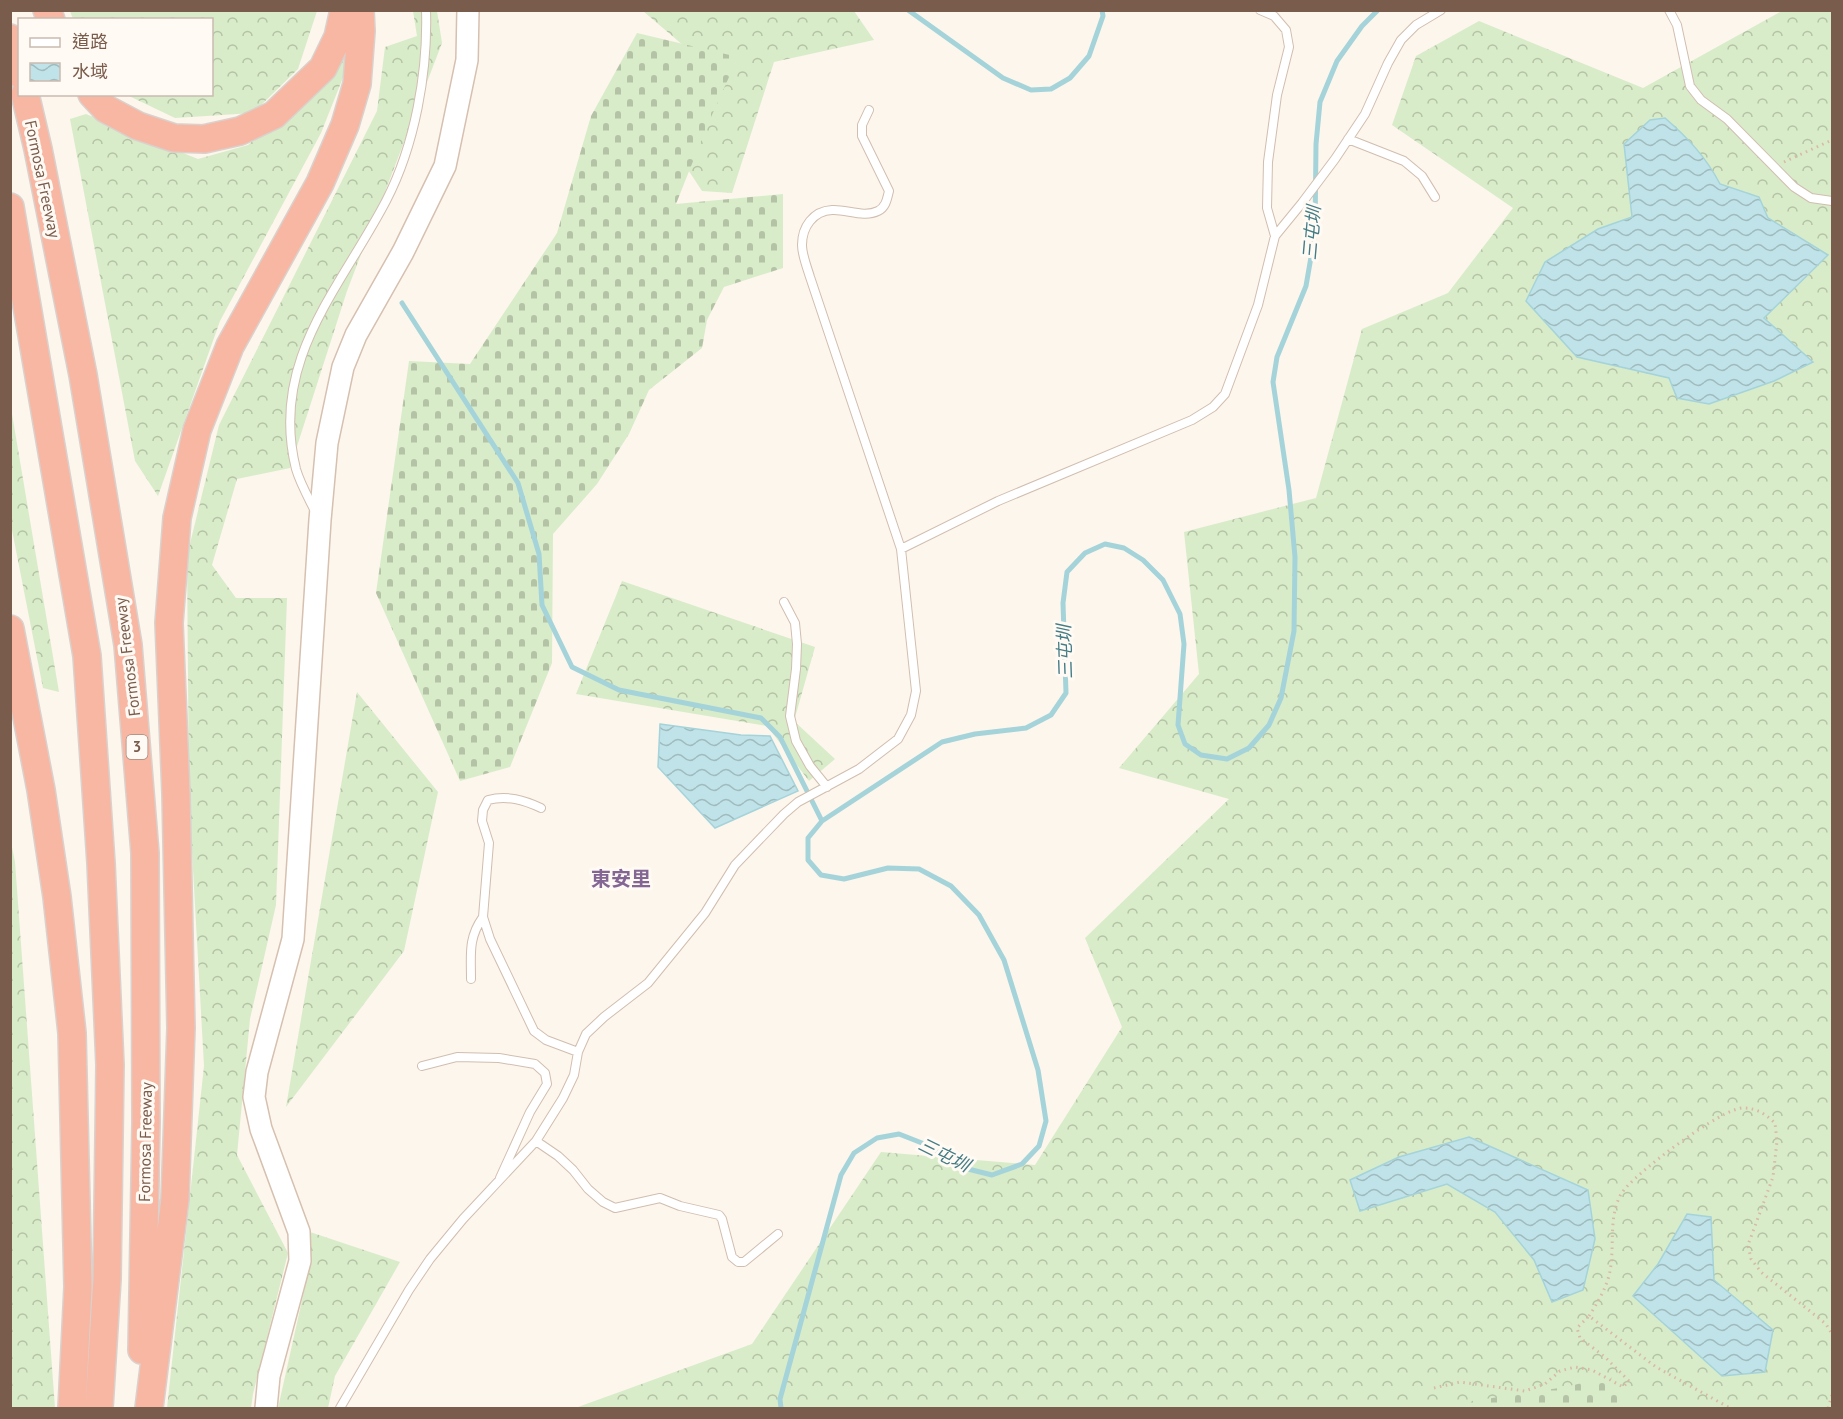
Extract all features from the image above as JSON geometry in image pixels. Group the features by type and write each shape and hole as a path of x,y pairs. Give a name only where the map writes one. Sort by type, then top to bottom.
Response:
{"highway":[{"path":"94,96 105,109 138,126 174,138 204,139 240,131 274,115 323,68 338,38 344,10"},
{"path":"149,1408 175,1199 180,1040 176,794 169,622 177,518 196,429 230,346 320,183 345,125 357,84 361,31 360,10"},
{"path":"10,38 18,67"},
{"name":"Formosa Freeway","path":"25,96 83,375 129,657 145,853 146,1122 140,1408"},
{"path":"10,207 87,656 101,864 110,1065 107,1280 99,1408"},
{"path":"10,629 44,811 57,897 72,1033 78,1287 72,1408"}],"street":[{"path":"266,1408 269,1376 300,1261 298,1232 261,1129 254,1096 257,1072 293,939 327,443 343,368 356,335 403,252 445,166 467,60 468,10"}],"lane":[{"path":"320,520 297,471 290,436 293,382 312,327 387,199 412,138 427,44 426,10"},
{"path":"1260,10 1274,16 1286,30 1289,47 1277,95 1268,162 1267,208 1275,236"},
{"path":"901,549 998,501 1192,420 1213,407 1225,394 1258,305 1275,236 1335,159 1365,114 1401,40 1416,25 1441,10"},
{"path":"1669,10 1677,25 1690,86 1701,100 1727,119 1794,187 1811,198 1833,201"},
{"path":"340,1408 409,1290 430,1259 463,1219 536,1141 563,1098 574,1075 578,1052 586,1034 648,983 705,913 735,865 798,802 859,769 898,739 911,716 916,691 901,549 810,277 802,246 806,227 816,213 832,210 858,213 878,212 886,204 889,191 861,136 862,124 869,110"},
{"path":"1348,139 1404,161 1422,176 1435,197"},
{"path":"784,602 795,623 797,644 790,716 796,741 810,765 827,787"},
{"path":"541,808 524,801 499,797 488,800 483,810 483,822 489,843 489,862 483,917 490,939 534,1030 546,1041 578,1052"},
{"path":"471,979 470,944 475,928 483,917"},
{"path":"422,1066 457,1057 499,1058 535,1064 545,1072 547,1084 530,1112 497,1185"},
{"path":"536,1141 558,1156 603,1202 615,1208 660,1198 680,1206 719,1215 723,1219 732,1257 738,1262 744,1262 778,1234"}],"path":[{"path":"1774,167 1833,140"},
{"path":"1434,1388 1460,1382 1525,1391 1545,1384 1560,1371 1575,1366 1592,1370 1623,1387 1629,1381 1605,1357 1580,1338 1577,1328 1589,1316 1600,1297 1610,1270 1614,1214 1622,1193 1634,1179 1695,1132 1722,1115 1741,1107 1762,1111 1775,1123 1777,1141 1773,1177 1748,1245 1750,1259 1761,1272 1827,1324 1833,1334"},
{"path":"1589,1316 1656,1367 1730,1408"},
{"path":"1828,1408 1833,1395"}],"green space":[{"path":"70,11 317,11 298,69 253,113 175,118 129,96 213,96 213,18 73,18"},
{"path":"413,11 437,11 442,43 347,291 290,468 237,479 212,565 236,598 287,598 276,905 250,1019 237,1155 288,1253 251,1408 167,1408 204,1066 189,798 187,556 219,425 377,111 385,47 417,36"},
{"path":"643,11 854,11 874,40 774,62 732,193 702,191 660,127 712,70"},
{"path":"1782,11 1832,11 1832,1408 579,1408 752,1344 881,1152 1035,1165 1122,1027 1085,938 1229,799 1119,768 1199,674 1184,532 1316,498 1362,329 1448,293 1513,208 1392,125 1416,56 1479,21 1643,88"},
{"path":"637,33 738,57 676,204 783,194 783,268 724,287 707,320 702,348 649,390 629,434 597,484 553,534 552,663 510,767 460,781 376,593 409,361 470,364 557,233 591,116"},
{"path":"346,55 346,70 321,133 220,321 158,496 135,461 70,119 86,114 198,159 248,145 333,71"},
{"path":"11,408 59,692 43,688 11,525"},
{"path":"622,581 815,647 794,721 835,759 809,781 767,726 576,694"},
{"path":"357,692 438,792 404,951 286,1107"},
{"path":"10,837 15,862 55,1408 11,1408"},
{"path":"310,1232 400,1262 335,1376 328,1408 278,1408 311,1260"},
{"path":"1611,1377 1625,1408 1467,1408 1472,1401 1559,1388"}],"water":[{"path":"1665,118 1696,148 1720,184 1759,197 1768,218 1828,255 1764,318 1813,362 1774,381 1709,404 1677,398 1669,378 1577,357 1526,301 1545,262 1598,229 1632,217 1624,144 1650,120"},
{"path":"660,724 741,735 770,736 798,791 715,828 658,767"},
{"path":"1469,1137 1588,1190 1595,1239 1583,1290 1552,1302 1534,1260 1495,1212 1447,1184 1360,1211 1350,1180 1399,1157"},
{"path":"1687,1214 1711,1217 1714,1280 1773,1330 1765,1372 1722,1376 1633,1296 1658,1264"}],"waterway":[{"name":"三屯圳","path":"908,10 1003,78 1031,90 1051,89 1070,78 1089,56 1103,16 1102,10"},
{"name":"三屯圳","path":"781,1408 780,1399 841,1175 854,1153 877,1138 899,1134 927,1145 960,1167 992,1175 1022,1164 1039,1146 1046,1121 1038,1070 1004,960 979,915 951,886 919,869 888,868 844,879 821,875 808,860 808,838 822,821 942,742 975,734 1026,728 1051,715 1066,693 1063,603 1067,572 1085,553 1105,544 1124,548 1143,560 1163,580 1180,614 1184,644 1178,725 1185,744 1201,755 1227,759 1249,748 1269,725 1281,698 1294,631 1295,557 1289,490 1273,382 1277,357 1306,286 1315,234 1316,144 1320,102 1337,61 1362,26 1378,10"},
{"path":"402,303 518,483 539,554 542,605 572,667 619,690 761,718 780,737 822,821"}],"district":[{"name":"東安里","path":"621,879"}]}
